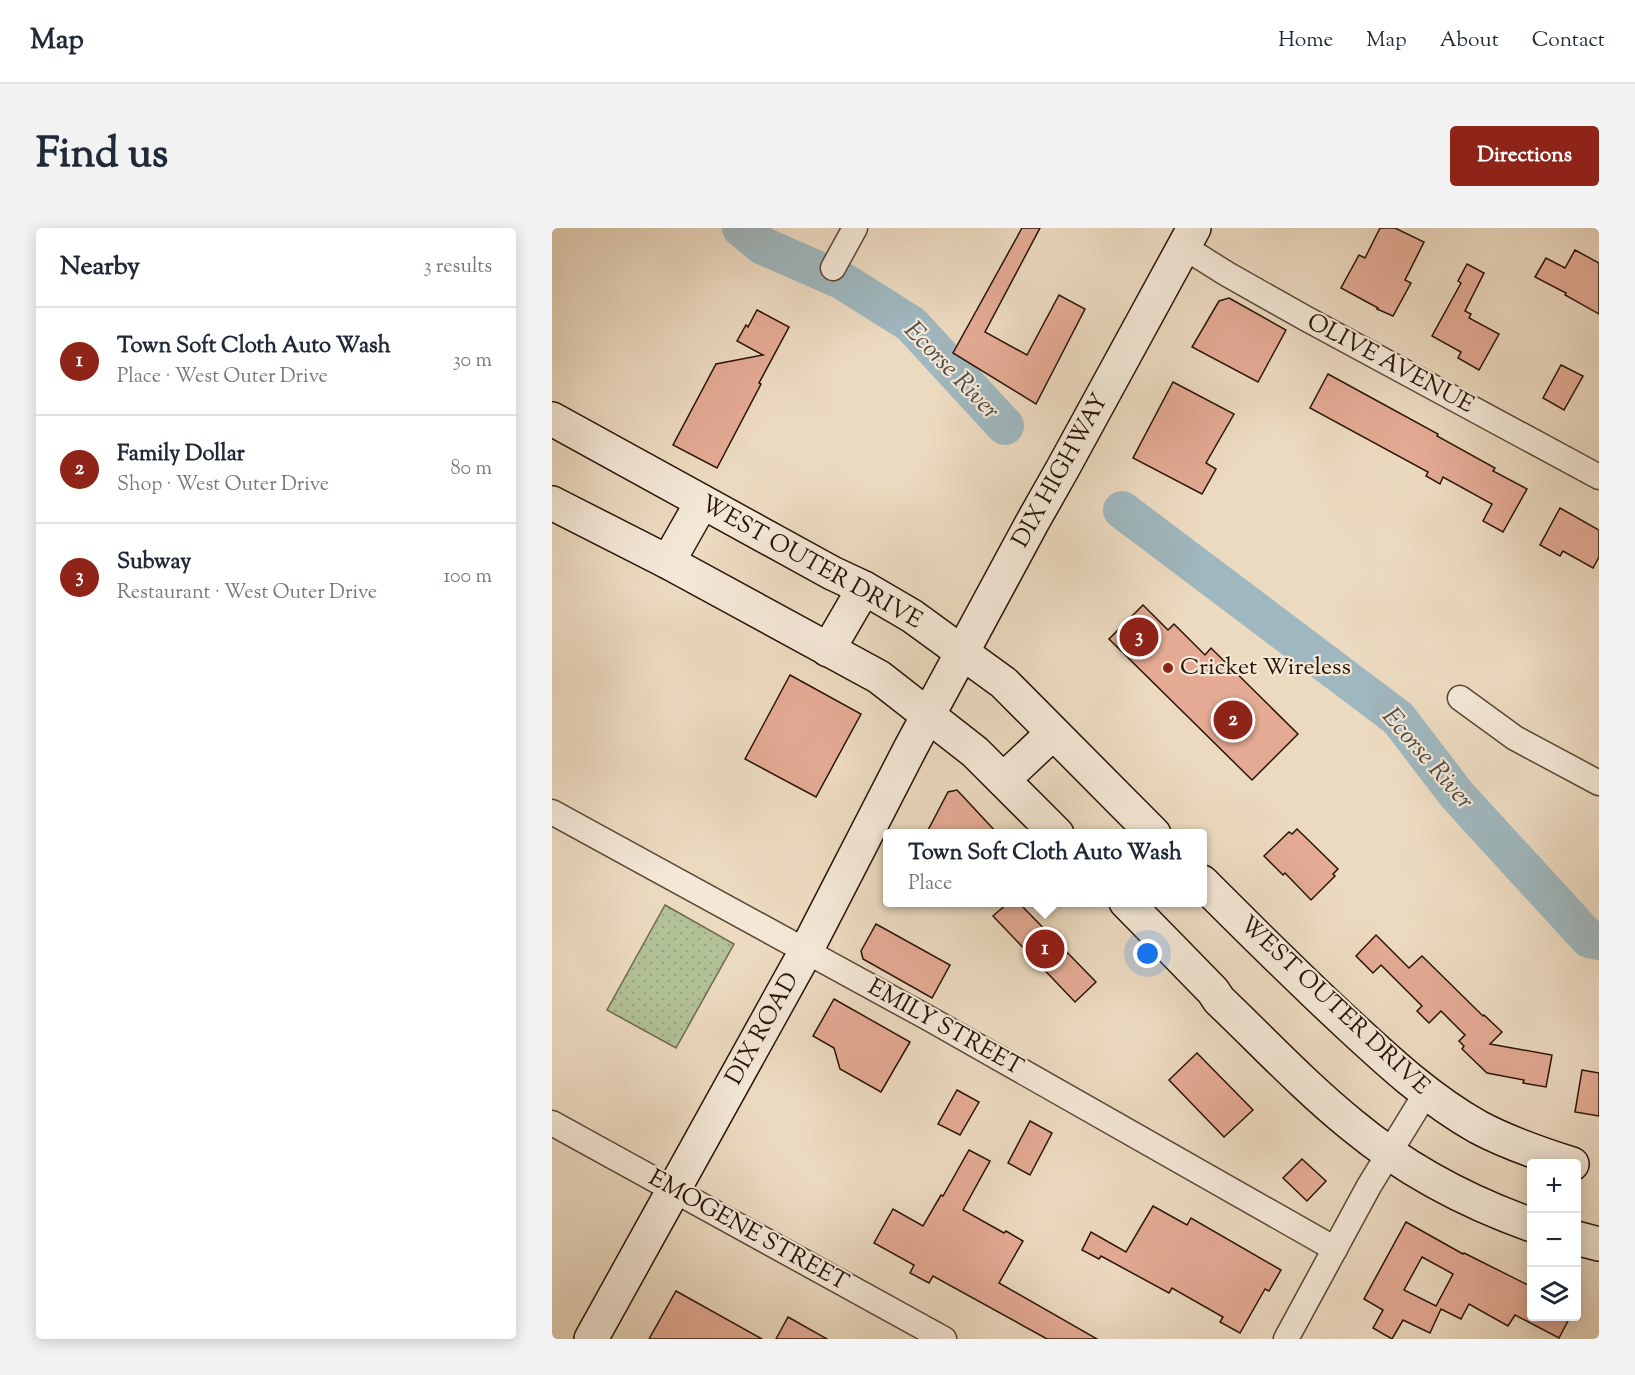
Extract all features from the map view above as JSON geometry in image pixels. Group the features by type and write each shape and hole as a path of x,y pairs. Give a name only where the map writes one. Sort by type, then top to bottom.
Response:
{"main road":[{"name":"DIX HIGHWAY","path":"929,715 1189,237"},
{"name":"WEST OUTER DRIVE","path":"552,419 912,616 1004,683 1149,829"},
{"path":"668,562 702,502"},
{"path":"552,503 668,562 879,677 975,752 1052,829"},
{"path":"828,650 864,588"},
{"name":"DIX ROAD","path":"591,1339 806,951 929,715"},
{"path":"1003,780 1053,733"},
{"name":"WEST OUTER DRIVE","path":"1207,886 1299,979 1402,1074 1426,1093 1479,1127 1530,1151 1556,1159"},
{"path":"1130,907 1213,991 1219,1000 1301,1080 1353,1126 1389,1153 1448,1189 1501,1214 1527,1223"},
{"path":"1581,1166 1599,1171"},
{"path":"1581,1239 1599,1244"}],"street":[{"path":"833,268 855,228"},
{"name":"OLIVE AVENUE","path":"1189,237 1227,274 1599,477"},
{"path":"1460,698 1515,738 1599,783"},
{"name":"EMILY STREET","path":"552,812 940,1025 1335,1249"},
{"path":"1286,1339 1389,1153 1426,1093"},
{"name":"EMOGENE STREET","path":"552,1123 944,1339"}],"green space":[{"path":"665,905 734,944 676,1048 607,1010"}],"building":[{"path":"1022,228 1040,228 985,332 1027,355 1059,295 1085,309 1036,404 953,353"},
{"path":"1380,228 1395,228 1424,242 1405,280 1411,283 1393,316 1341,288 1359,255 1365,258"},
{"path":"1575,250 1599,263 1599,314 1535,277 1546,258 1565,268"},
{"path":"1467,264 1484,273 1465,311 1471,314 1469,318 1499,334 1479,370 1458,358 1461,352 1432,336 1461,283 1458,281"},
{"path":"1229,298 1286,330 1258,382 1192,347 1219,301"},
{"path":"757,310 789,327 717,468 673,445 716,364 763,355 737,341"},
{"path":"1561,365 1583,376 1564,410 1543,398"},
{"path":"1328,374 1438,434 1437,436 1495,468 1493,471 1527,489 1503,532 1483,521 1492,504 1443,477 1440,484 1426,476 1428,472 1310,408"},
{"path":"1173,382 1234,414 1206,463 1216,469 1202,494 1133,458"},
{"path":"1560,508 1599,530 1599,557 1593,568 1563,551 1560,556 1540,545"},
{"path":"1143,605 1168,630 1174,624 1205,655 1211,648 1298,734 1252,780 1109,639"},
{"path":"790,675 861,714 816,797 745,759"},
{"path":"957,790 993,829 929,829 948,792"},
{"path":"1297,829 1338,869 1333,874 1335,876 1311,900 1285,873 1283,875 1264,856 1289,832 1292,834"},
{"path":"1003,907 1023,907 1096,982 1075,1002 993,916"},
{"path":"876,924 950,965 932,998 863,959 861,951"},
{"path":"1376,935 1409,968 1422,956 1502,1032 1490,1044 1552,1055 1546,1087 1487,1073 1462,1049 1464,1046 1459,1041 1465,1035 1441,1011 1429,1023 1417,1011 1422,1006 1381,965 1373,973 1356,956"},
{"path":"834,999 910,1042 881,1092 840,1069 834,1048 813,1036"},
{"path":"1197,1053 1253,1110 1224,1137 1169,1080"},
{"path":"1582,1070 1599,1073 1599,1116 1575,1112"},
{"path":"957,1090 979,1102 960,1135 938,1124"},
{"path":"1030,1121 1052,1133 1030,1175 1008,1163"},
{"path":"969,1150 990,1161 963,1210 1023,1241 999,1283 1097,1339 1047,1339 933,1276 929,1283 910,1273 914,1265 874,1243 893,1209 923,1226"},
{"path":"1302,1159 1326,1181 1307,1201 1283,1178"},
{"path":"1153,1206 1187,1225 1191,1218 1281,1270 1269,1291 1265,1289 1240,1333 1220,1322 1223,1317 1172,1288 1169,1293 1101,1256 1099,1259 1082,1250 1091,1232 1126,1252"},
{"path":"1406,1222 1463,1254 1527,1284 1527,1321 1568,1321 1559,1338 1515,1315 1508,1326 1469,1304 1461,1319 1441,1309 1430,1333 1403,1320 1392,1339 1373,1328 1383,1310 1364,1299","holes":["1422,1257 1453,1274 1436,1306 1404,1290"]},
{"path":"676,1291 762,1339 649,1339"},
{"path":"788,1317 827,1339 776,1339"}],"waterway":[{"name":"Ecorse River","path":"741,228 763,246 841,280 911,324 1005,426"},
{"name":"Ecorse River","path":"1122,510 1398,718 1457,795 1589,939 1599,941"}],"place":[{"name":"Subway","path":"1139,637"},
{"name":"Cricket Wireless","path":"1168,668"},
{"name":"Family Dollar","path":"1233,720"},
{"name":"Town Soft Cloth Auto Wash","path":"1045,949"}]}
